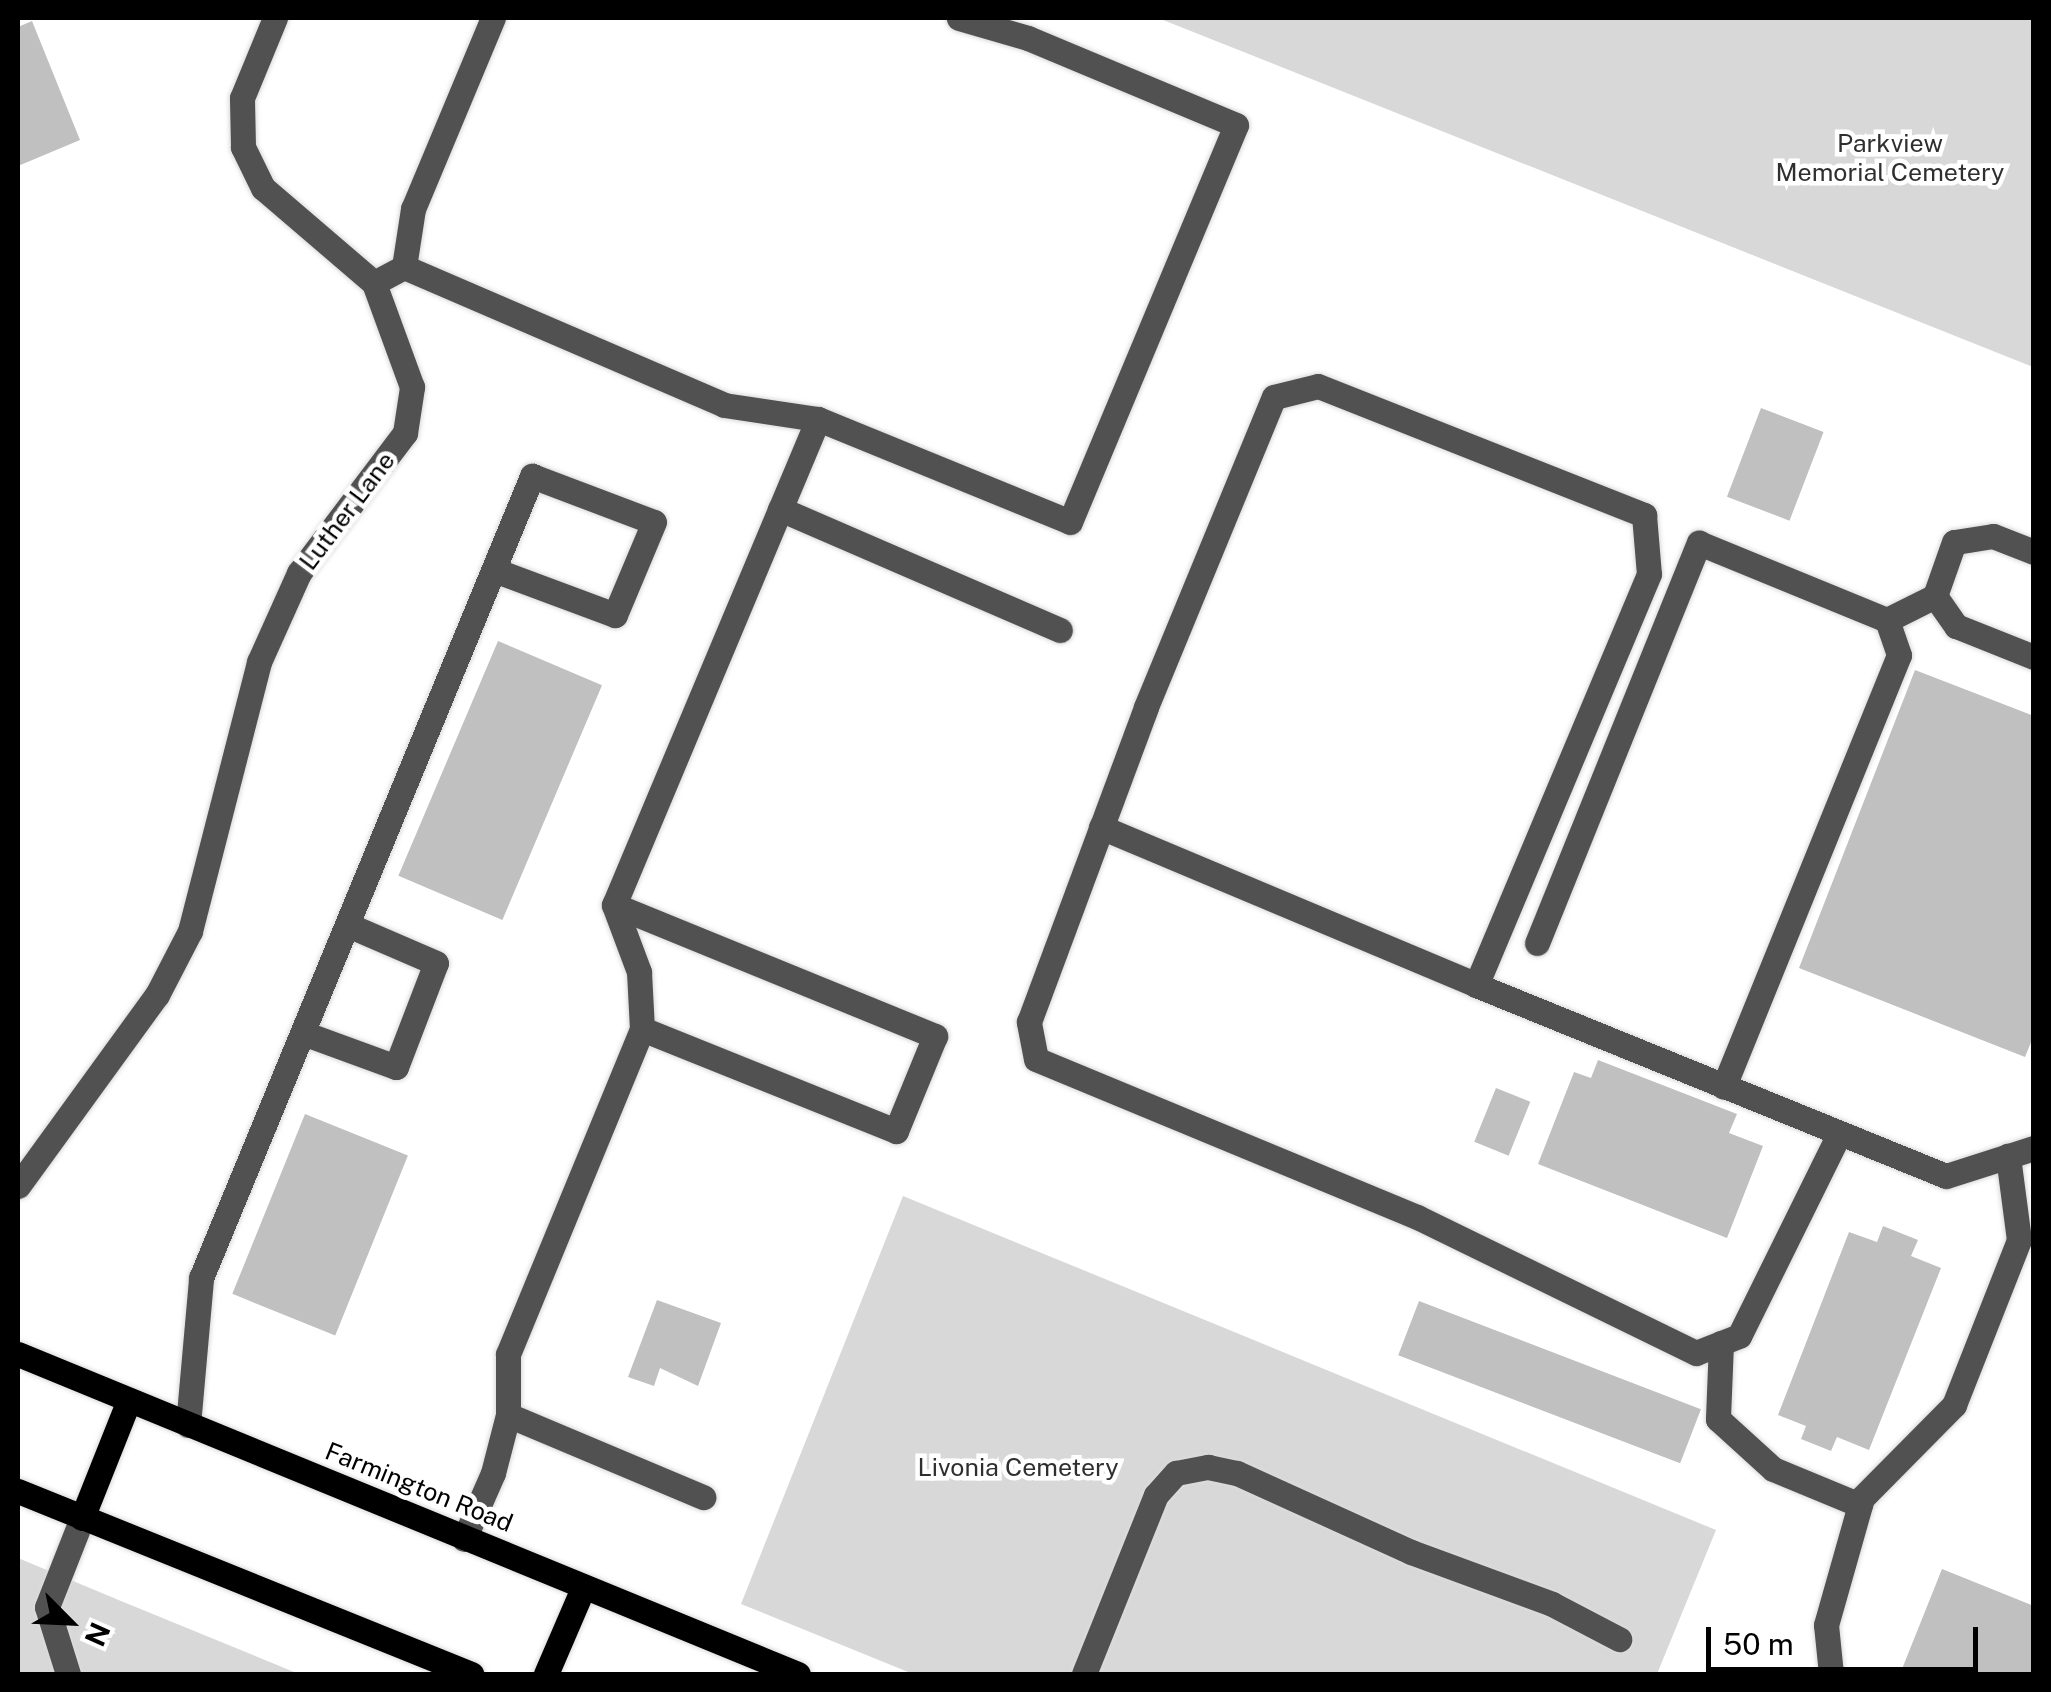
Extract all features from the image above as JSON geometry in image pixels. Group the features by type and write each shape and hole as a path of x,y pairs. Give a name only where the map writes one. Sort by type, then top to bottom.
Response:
{"main road":[{"name":"Farmington Road","path":"18,1354 798,1674"},
{"path":"82,1518 129,1400"},
{"path":"18,1491 472,1674"},
{"path":"546,1674 583,1588"}],"street":[{"name":"Luther Lane","path":"18,1186 157,995 190,931 259,662 299,573 405,433 412,387 374,283 262,188 244,147 242,98 276,18"},
{"path":"404,267 414,210 492,18"},
{"path":"404,267 724,405 818,419 1070,522 1236,125 1033,28 959,18"},
{"path":"374,283 404,267"},
{"path":"1476,985 1649,574 1644,515 1318,386 1274,397 1101,827 1029,1022 1036,1059 1417,1217 1696,1353 1739,1336 1839,1134"},
{"path":"464,1539 493,1473 508,1416 508,1354 642,1029 639,972 614,905 818,419"},
{"path":"188,1424 200,1278 350,926 532,476 654,522 615,615 494,570"},
{"path":"780,509 1060,630"},
{"path":"1888,620 1935,596 1954,542 1993,536 2034,552"},
{"path":"1537,942 1700,543 1888,620 1900,655 1724,1088"},
{"path":"1935,596 1956,626 2034,658"},
{"path":"1101,827 1724,1088 1946,1176 2021,1152 2024,1206 2019,1240 1954,1404 1860,1505 1826,1625 1831,1674"},
{"path":"614,905 935,1036 896,1131 642,1029"},
{"path":"303,1033 396,1067 436,963 350,926"},
{"path":"1720,1343 1718,1419 1773,1469 1860,1505"},
{"path":"508,1416 704,1496"},
{"path":"1084,1674 1156,1495 1176,1473 1208,1467 1236,1473 1411,1552 1552,1604 1619,1639"},
{"path":"68,1674 47,1608 82,1518"}],"green space":[{"name":"Parkview Memorial Cemetery","path":"1158,18 2033,18 2033,367 1349,94"},
{"name":"Livonia Cemetery","path":"903,1196 1716,1530 1657,1674 913,1674 741,1604"},
{"path":"18,1558 121,1601 299,1674 18,1674"}],"building":[{"path":"32,21 80,140 18,166 18,27"},
{"path":"1761,408 1824,432 1790,521 1727,497"},
{"path":"498,641 602,685 502,920 398,876"},
{"path":"1915,670 2034,716 2034,1035 2025,1057 1799,968"},
{"path":"1598,1060 1737,1114 1729,1133 1763,1146 1727,1238 1538,1164 1574,1072 1591,1078"},
{"path":"1496,1088 1530,1102 1509,1156 1474,1142"},
{"path":"305,1114 408,1156 335,1335 232,1294"},
{"path":"1883,1226 1918,1240 1911,1256 1941,1268 1869,1450 1837,1437 1831,1451 1801,1439 1806,1426 1778,1415 1849,1232 1877,1242"},
{"path":"657,1300 721,1323 698,1386 660,1368 654,1386 628,1377"},
{"path":"1419,1301 1701,1409 1680,1463 1398,1355"},
{"path":"1942,1569 2034,1606 2034,1674 1900,1674"}]}
